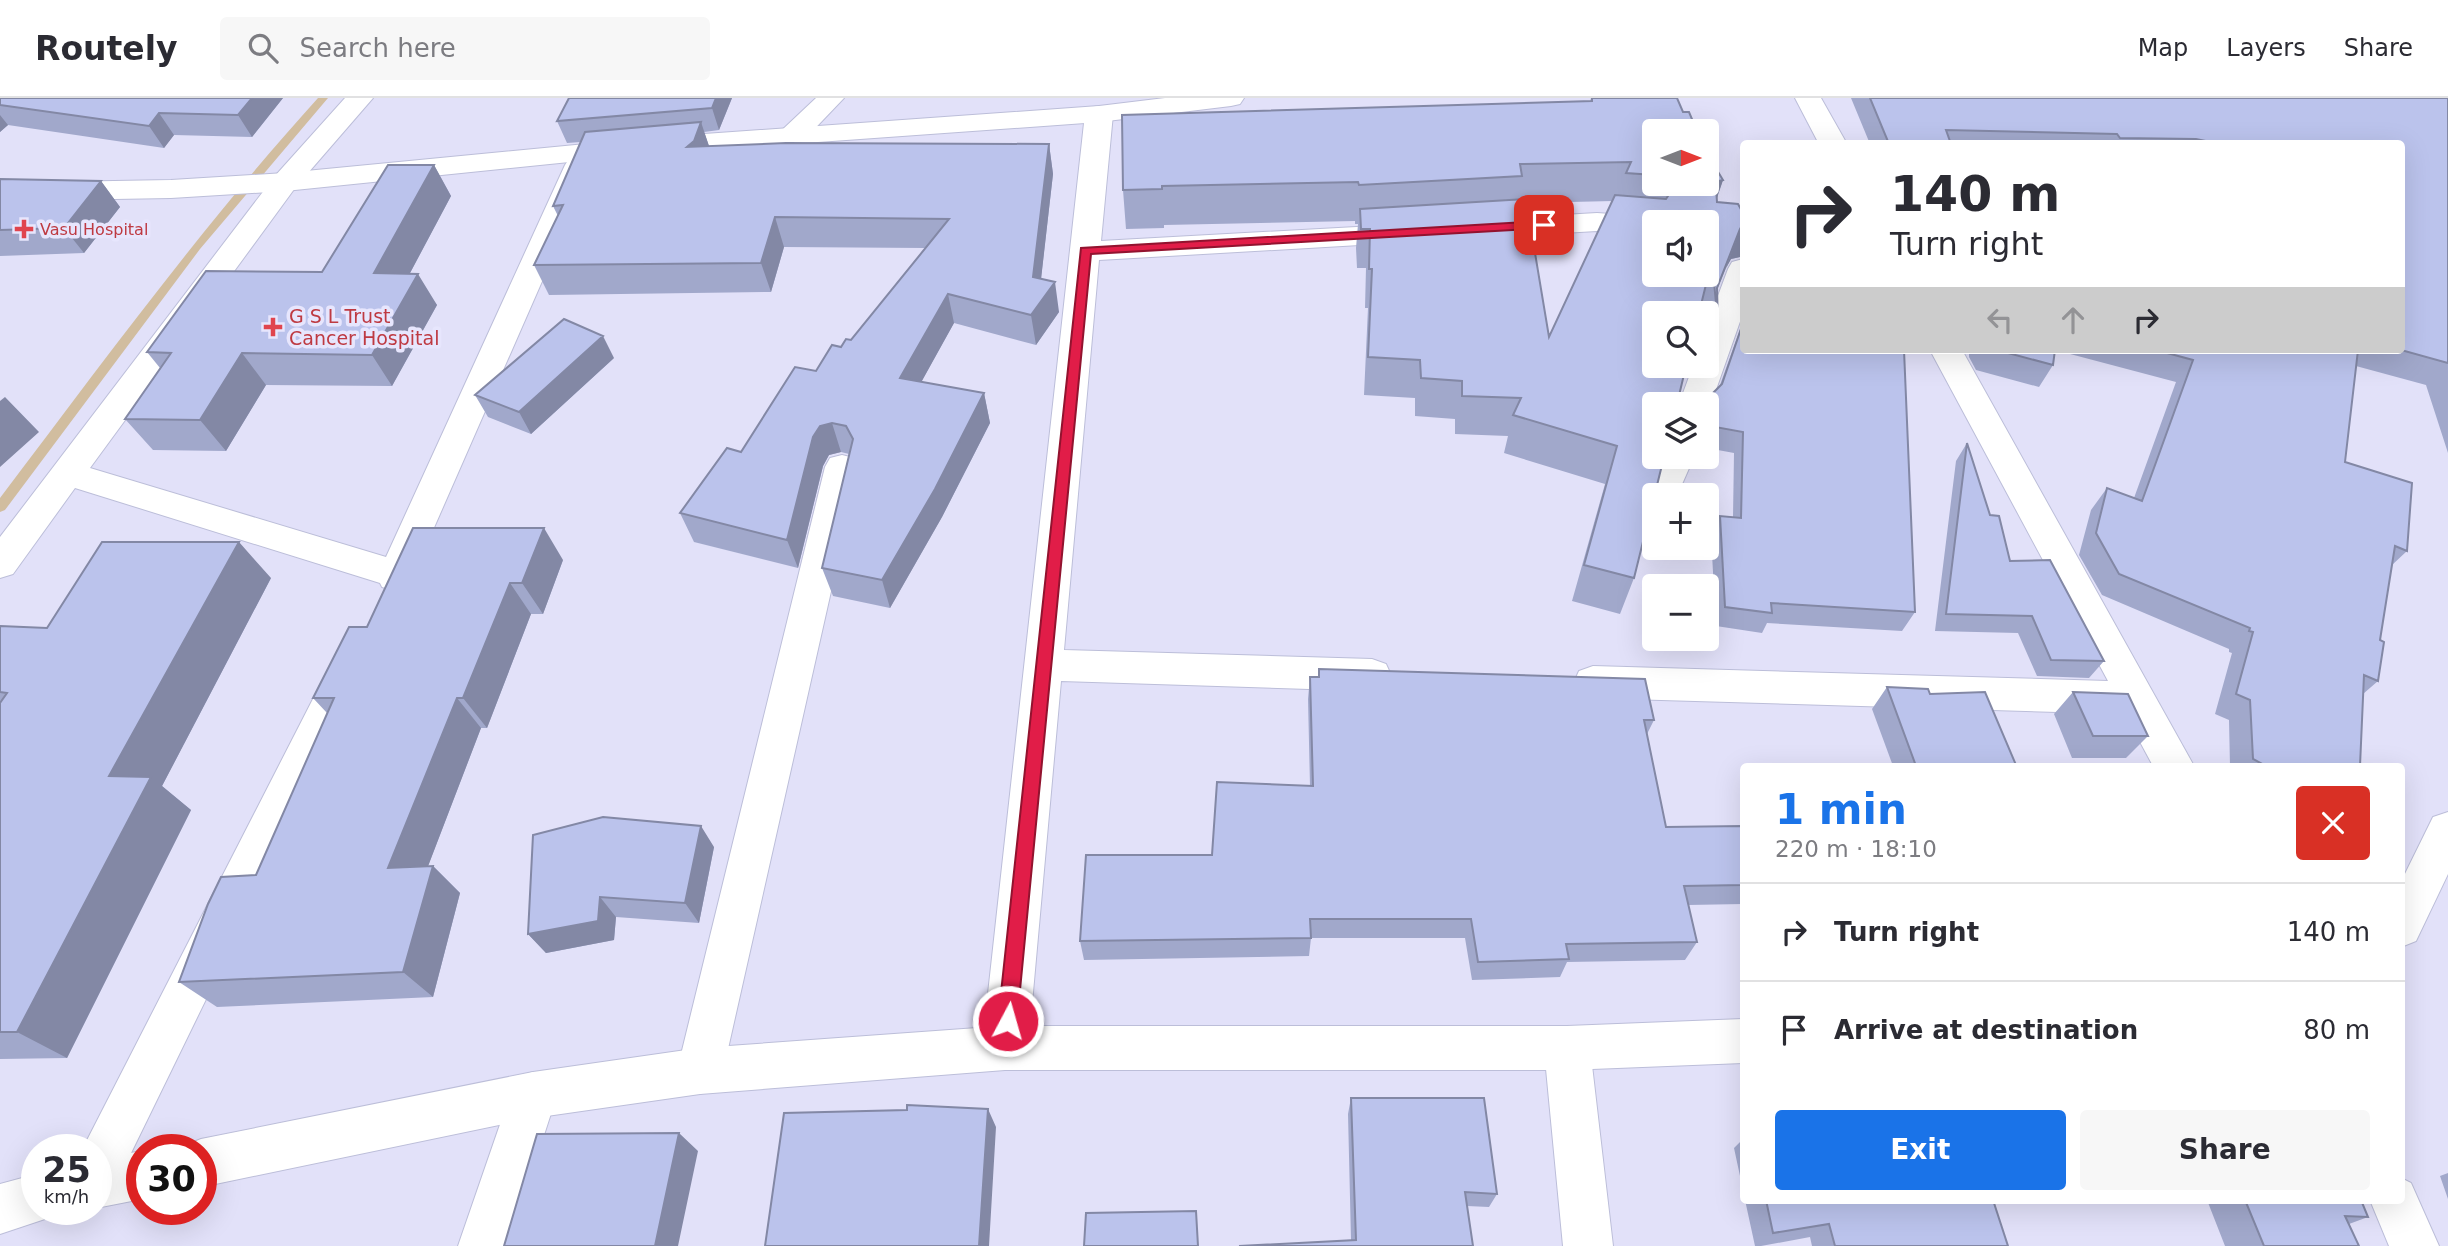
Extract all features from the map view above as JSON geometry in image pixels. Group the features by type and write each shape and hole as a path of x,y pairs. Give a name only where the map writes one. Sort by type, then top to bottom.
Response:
{"street":[{"path":"0,564 15,521 67,473 285,182 360,98"},
{"path":"791,136 831,98"},
{"path":"0,192 171,189 285,182 585,152 1099,114 1231,98"},
{"path":"1808,98 1831,140"},
{"path":"1005,1048 1099,114"},
{"path":"112,1141 396,574 585,152"},
{"path":"1085,251 1597,222 1642,225"},
{"path":"1699,392 1740,277"},
{"path":"1948,354 2172,763"},
{"path":"700,1070 842,467"},
{"path":"67,473 396,574"},
{"path":"1043,665 1403,676"},
{"path":"1555,680 2136,698"},
{"path":"2405,919 2448,831"},
{"path":"217,1160 533,1095 700,1070 1005,1048 1567,1048 1740,1041"},
{"path":"1567,1048 1588,1246"},
{"path":"483,1246 533,1095"},
{"path":"0,1209 21,1203"},
{"path":"2396,1204 2414,1246"}],"building":[{"path":"0,98 252,98 238,115 159,113 149,126 0,105"},
{"path":"569,98 716,98 712,108 557,121"},
{"path":"1592,98 1677,98 1683,112 1689,112 1692,119 1642,119 1642,174 1626,173 1631,162 1520,164 1522,176 1359,185 1358,182 1162,186 1162,189 1123,190 1122,115 1592,101"},
{"path":"1870,98 2448,98 2448,363 2405,351 2405,140 2201,140 2120,138 2117,134 1946,130 1950,140 1887,140"},
{"path":"701,122 694,141 687,147 786,143 1049,144 1033,277 1055,282 1031,315 948,294 900,378 984,393 935,489 882,580 822,568 853,439 846,426 832,423 820,426 813,437 787,540 680,513 727,448 741,452 795,367 816,371 832,345 841,347 846,339 851,340 949,219 775,217 761,263 534,265 563,205 553,206 585,132"},
{"path":"388,165 434,165 374,273 418,274 372,355 242,353 200,420 125,419 171,353 147,352 206,271 322,272"},
{"path":"0,179 101,181 64,228 0,230"},
{"path":"1615,195 1666,199 1668,196 1717,196 1717,202 1738,204 1740,229 1719,283 1719,210 1642,210 1642,287 1705,287 1702,301 1642,301 1642,378 1683,378 1680,392 1642,392 1642,469 1661,469 1658,483 1642,483 1642,546 1634,578 1584,565 1617,446 1513,415 1521,398 1462,396 1462,381 1421,378 1420,360 1368,357 1372,269 1369,269 1370,229 1361,229 1360,209 1526,199 1549,337"},
{"path":"564,319 603,336 519,412 475,395"},
{"path":"1740,332 1740,354 1904,354 1915,612 1771,603 1772,613 1725,607 1720,516 1741,518 1743,432 1719,428 1719,392 1714,392 1722,384"},
{"path":"2012,354 2054,354 2053,365"},
{"path":"2171,354 2358,354 2345,462 2412,483 2407,551 2395,546 2380,640 2384,642 2378,681 2364,675 2360,763 2260,763 2253,759 2250,700 2236,694 2253,632 2249,631 2250,628 2119,574 2096,533 2107,488 2142,501 2193,360"},
{"path":"1967,443 1990,515 1999,516 2010,561 2050,560 2104,661 2051,660 2032,616 1946,614"},
{"path":"413,528 544,528 522,583 510,583 463,698 457,698 388,868 433,866 403,972 179,982 221,877 256,875 334,698 313,698 349,627 367,627"},
{"path":"102,542 239,542 109,776 151,777 17,1032 0,1032 0,703 7,693 0,692 0,626 47,628"},
{"path":"1319,669 1645,679 1654,720 1644,720 1666,827 1740,826 1740,885 1684,886 1697,942 1566,944 1569,959 1478,962 1471,919 1310,919 1311,938 1080,941 1086,855 1212,855 1217,782 1313,786 1310,677 1319,677"},
{"path":"1887,687 1928,689 1930,694 1985,692 2015,763 1915,763"},
{"path":"2073,692 2128,694 2148,736 2093,736"},
{"path":"603,817 701,826 685,903 600,897 598,921 528,934 533,835"},
{"path":"1351,1098 1484,1098 1497,1194 1465,1192 1473,1246 1239,1246 1356,1240"},
{"path":"907,1105 988,1109 979,1246 765,1246 784,1113 907,1110"},
{"path":"679,1133 655,1246 504,1246 537,1134"},
{"path":"1767,1204 1994,1204 2008,1246 1835,1246 1829,1224 1773,1233"},
{"path":"2247,1204 2363,1204 2368,1217 2345,1216 2359,1246 2264,1246"},
{"path":"1196,1211 1198,1246 1084,1246 1086,1213"}],"waterway":[{"path":"0,507 197,247 323,98"}],"place":[{"name":"Vasu Hospital","path":"24,229"},
{"name":"G S L Trust Cancer Hospital","path":"273,327"}],"route":[{"path":"1008,1021 1085,251 1544,225"}]}
